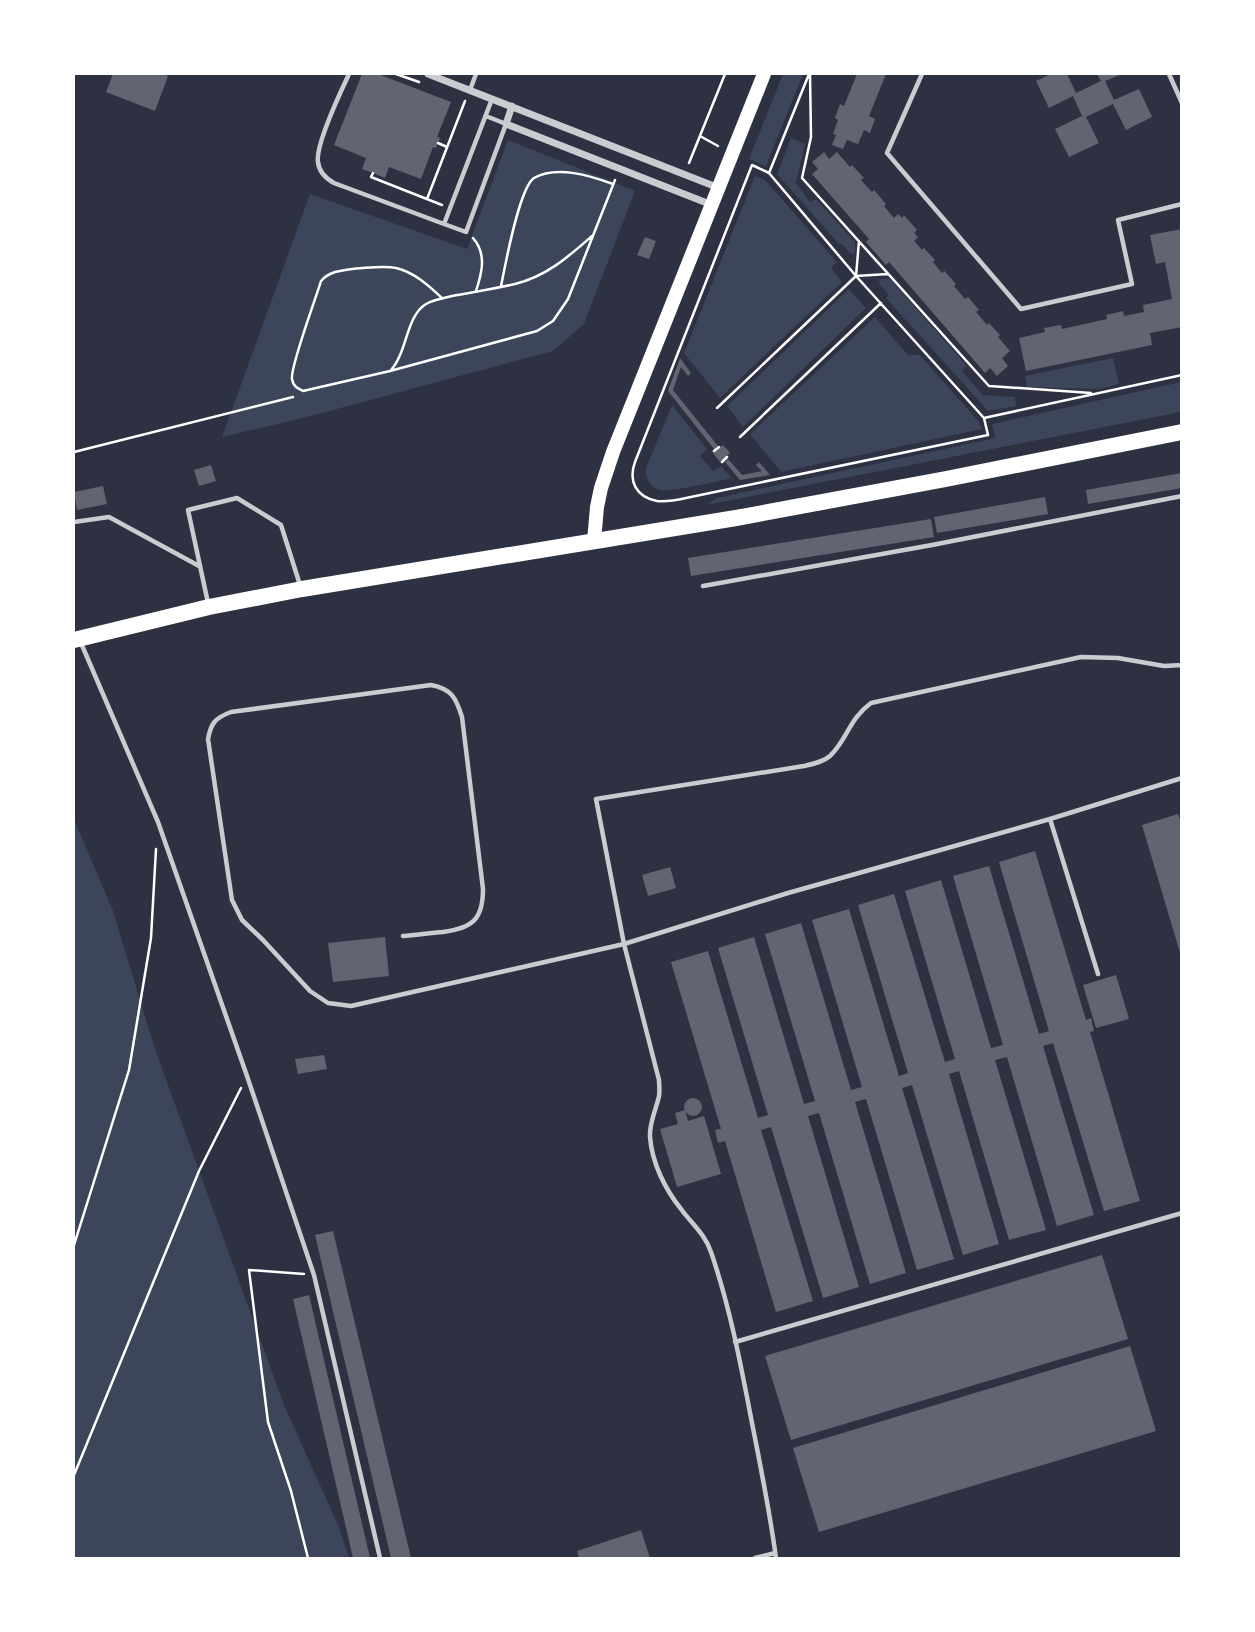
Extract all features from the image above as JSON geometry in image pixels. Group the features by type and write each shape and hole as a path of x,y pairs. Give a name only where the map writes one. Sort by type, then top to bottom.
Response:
{"main road":[{"path":"594,541 601,488 618,440 764,74"},
{"path":"76,640 209,607 302,589 776,510 1181,432"}],"street":[{"path":"428,74 720,188"},
{"path":"512,106 506,124 713,205"}],"lane":[{"path":"349,74 319,150 318,162 323,176 334,183 466,232 506,124 485,116"},
{"path":"470,90 476,74"},
{"path":"922,74 887,153 1021,309 1132,284 1118,220 1181,204"},
{"path":"1169,74 1181,103"},
{"path":"444,224 492,99"},
{"path":"703,586 1181,496"},
{"path":"209,607 188,510 237,498 281,525 302,589"},
{"path":"74,523 109,517 200,567"},
{"path":"76,640 158,822 314,1275 380,1559"},
{"path":"755,1559 776,1556 735,1342 710,1250 703,1234 681,1210 667,1188 651,1146 649,1133 659,1096 659,1080 624,944 596,799 821,761 831,755 862,709 871,703 1081,657 1164,666 1181,665"},
{"path":"403,936 468,927 477,918 483,905 462,717 451,693 431,685 231,712 219,716 210,727 208,739 232,900 242,920 310,990 328,1003 351,1006 624,944 1181,778"},
{"path":"1050,819 1098,974"},
{"path":"735,1342 1181,1213"}],"path":[{"path":"396,74 419,82"},
{"path":"700,136 725,74"},
{"path":"769,173 810,74"},
{"path":"810,74 811,136 802,178 989,386 1096,394"},
{"path":"427,199 465,100 469,102"},
{"path":"438,143 447,147"},
{"path":"752,165 769,173 856,276 984,418 988,435 686,498 658,501 644,496 633,483 635,462 752,165"},
{"path":"442,298 419,279 396,268 349,270 325,276 321,281 294,365 294,385 303,391 390,371 537,331 553,321 568,299 619,168"},
{"path":"373,173 371,177 450,208"},
{"path":"502,286 510,240 530,182 543,175 570,173 583,174 613,184"},
{"path":"466,232 476,240 482,256 481,275 476,291"},
{"path":"390,371 396,365 415,318 425,304 540,276 573,253 594,233"},
{"path":"856,276 859,241"},
{"path":"717,408 856,276 888,274"},
{"path":"740,437 881,303"},
{"path":"984,418 1181,375"},
{"path":"74,452 293,397"},
{"path":"713,451 719,447"},
{"path":"722,462 727,457"},
{"path":"74,1245 129,1070 151,938 158,822"},
{"path":"74,1475 199,1171 247,1076"},
{"path":"308,1559 291,1491 268,1422 249,1270 314,1275"}],"shaded area":[{"path":"783,74 803,74 766,166 749,159"},
{"path":"791,138 805,144 796,183 810,202 816,199 855,242 855,253 851,254 839,244 777,174"},
{"path":"508,140 635,191 584,324 553,351 222,437 310,194 467,249"},
{"path":"755,176 765,180 837,262 831,268 842,282 720,398 684,353"},
{"path":"879,279 890,279 967,366 962,371 983,395 1015,397 1016,406 988,411 886,298 889,295 880,285"},
{"path":"849,289 866,308 743,427 727,406"},
{"path":"875,317 908,355 920,355 979,422 982,429 781,472 750,434"},
{"path":"1113,358 1119,384 1100,389 1027,387 1025,376"},
{"path":"1181,382 1181,412 706,505 717,498 995,438 992,424"},
{"path":"672,405 707,449 700,456 713,471 721,466 731,478 664,490 656,489 649,482 646,468"},
{"path":"74,819 113,911 155,1049 284,1405 339,1527 349,1558 74,1558"}],"building":[{"path":"113,74 168,76 155,111 106,92"},
{"path":"362,74 378,74 451,102 437,137 440,138 436,148 433,147 421,179 389,167 385,178 362,169 366,158 334,145"},
{"path":"857,74 886,74 869,116 875,119 870,133 864,130 858,144 847,140 843,149 832,145 838,120 835,118 840,104 844,106"},
{"path":"1051,74 1067,74 1076,93 1101,81 1097,74 1122,74 1105,81 1114,100 1139,89 1152,117 1126,130 1113,104 1086,117 1099,143 1069,157 1055,129 1082,116 1073,96 1049,108 1036,81"},
{"path":"824,152 829,159 837,152 850,167 852,165 864,178 861,180 886,204 884,206 894,218 898,214 902,218 904,215 917,230 914,233 918,237 914,241 935,260 933,262 942,273 945,271 965,299 968,297 987,325 989,323 1000,335 998,337 1010,351 1002,358 1008,366 997,376 990,368 985,373 889,262 886,265 866,242 869,239 812,174 818,169 812,162"},
{"path":"1182,229 1182,327 1150,333 1152,345 1026,371 1019,338 1045,332 1044,328 1061,325 1062,329 1107,319 1106,315 1123,311 1124,316 1144,312 1143,305 1172,299 1165,262 1156,264 1150,235"},
{"path":"645,237 656,241 649,259 637,255"},
{"path":"680,358 691,373 688,376 681,367 673,390 718,446 714,449 668,391"},
{"path":"723,445 730,453 720,462 713,453"},
{"path":"728,459 742,475 762,471 756,465 759,462 770,475 740,480 725,462"},
{"path":"211,465 216,481 199,486 194,470"},
{"path":"1182,473 1182,488 1088,504 1086,490"},
{"path":"103,486 107,504 77,510 74,492"},
{"path":"1045,497 1048,514 937,533 934,517"},
{"path":"931,519 934,537 691,576 688,558"},
{"path":"1178,814 1182,825 1181,956 1142,825"},
{"path":"1035,851 1086,1020 1091,1018 1094,1031 1090,1032 1140,1201 1104,1211 1053,1043 1043,1046 1094,1215 1057,1226 1007,1057 995,1060 1046,1230 1009,1240 959,1071 949,1074 999,1244 963,1255 912,1085 902,1088 954,1259 917,1270 866,1099 855,1102 906,1273 870,1284 819,1113 808,1116 859,1287 823,1298 771,1127 761,1130 813,1301 776,1312 725,1141 718,1143 715,1130 721,1129 671,962 708,951 758,1118 768,1115 718,948 754,937 804,1104 815,1101 765,934 801,923 851,1090 862,1087 812,920 849,909 899,1076 908,1073 858,905 894,894 945,1062 955,1059 905,891 941,880 991,1048 1003,1045 953,876 989,866 1039,1034 1049,1031 999,862"},
{"path":"670,867 676,888 648,896 642,875"},
{"path":"385,937 389,976 333,982 328,943"},
{"path":"1116,975 1129,1019 1096,1028 1083,985"},
{"path":"324,1055 327,1069 298,1074 295,1059"},
{"path":"693,1098 699,1101 702,1107 699,1113 693,1116 687,1113 684,1107 687,1101"},
{"path":"685,1110 688,1121 704,1116 721,1174 677,1187 660,1129 678,1124 675,1113"},
{"path":"333,1231 411,1558 391,1558 315,1235"},
{"path":"1102,1255 1128,1339 791,1440 765,1356"},
{"path":"309,1295 370,1558 353,1558 293,1299"},
{"path":"1130,1346 1156,1431 819,1532 793,1448"},
{"path":"641,1530 650,1558 579,1558 577,1551"}]}
